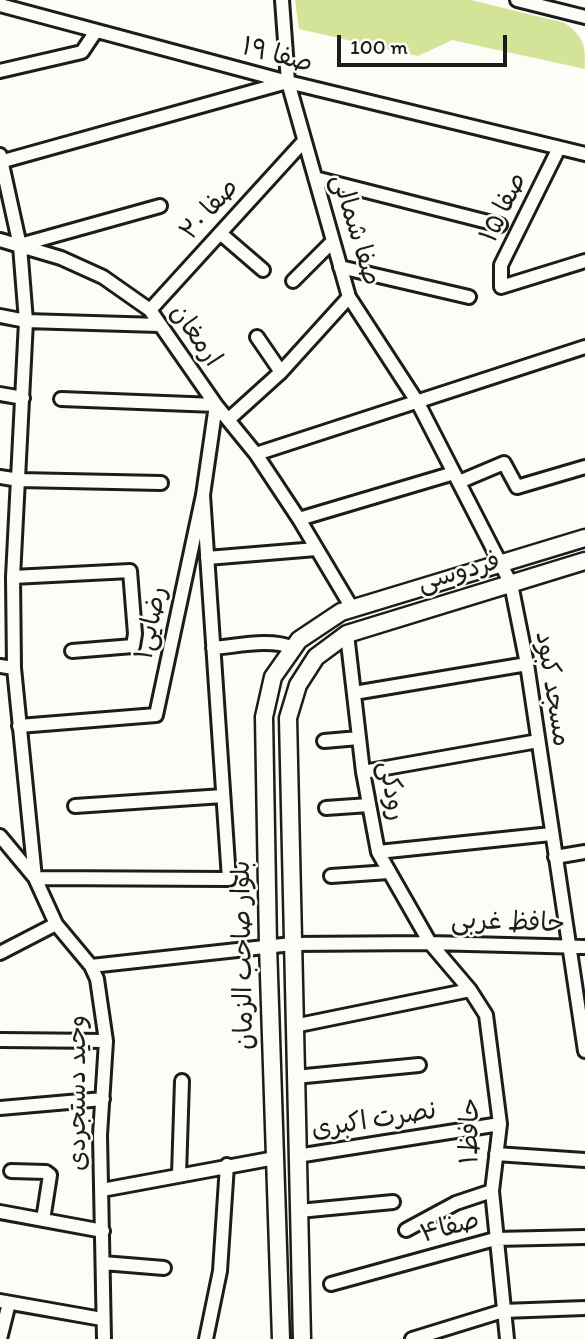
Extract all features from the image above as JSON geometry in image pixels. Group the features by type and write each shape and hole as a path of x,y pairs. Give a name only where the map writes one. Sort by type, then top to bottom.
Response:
{"main road":[{"name":"فردوسی","path":"352,608 585,538"},
{"name":"فردوسی","path":"347,634 585,561"},
{"name":"بلوار صاحب الزمان","path":"281,1339 268,945 264,717 273,677 299,640 341,612 352,608"},
{"name":"بلوار صاحب الزمان","path":"302,1339 288,718 298,685 316,657 347,634"}],"street":[{"name":"صفا شمالی","path":"282,0 288,82 349,297 418,403 500,564"},
{"path":"517,0 585,17"},
{"name":"صفا ۱۹","path":"0,5 288,82 585,154"},
{"path":"0,71 82,52 96,31"},
{"path":"203,495 229,878 35,878 19,726 9,583 19,480 26,321 20,246 1,160 288,82"},
{"name":"صفا ۲۰","path":"150,310 304,141"},
{"name":"صفا ۱۵","path":"559,148 501,265 501,287 585,261"},
{"path":"315,178 500,225"},
{"path":"20,246 160,206"},
{"path":"220,233 263,270"},
{"name":"ارمغان","path":"0,240 61,258 103,277 150,310 216,405 256,454 299,519 352,608"},
{"path":"293,281 333,241"},
{"path":"340,267 469,297"},
{"path":"229,419 281,372 349,297"},
{"path":"0,316 26,321 159,325"},
{"path":"257,337 281,372"},
{"path":"256,454 585,347"},
{"path":"0,394 23,398"},
{"path":"61,399 216,405"},
{"name":"رضایی۱","path":"19,726 156,715 203,495 216,405"},
{"path":"299,519 504,463 517,487 585,467"},
{"path":"0,477 19,480 161,483"},
{"path":"207,558 316,549"},
{"name":"مسجد کبود","path":"500,564 511,584 527,664 584,1044"},
{"path":"9,583 130,571 135,634 133,646 72,651"},
{"name":"رودکی","path":"347,634 363,772 378,852 430,943"},
{"path":"213,648 267,644 284,645 293,649"},
{"path":"354,693 527,664"},
{"path":"0,666 14,668"},
{"path":"324,741 359,738"},
{"path":"363,772 538,741"},
{"path":"75,806 223,796"},
{"path":"326,808 369,805"},
{"path":"378,852 551,834"},
{"name":"وحید دستجردی","path":"0,836 35,878 56,924 90,966 97,979 106,1041 100,1135 104,1339"},
{"path":"555,857 585,852"},
{"path":"331,876 389,872"},
{"path":"0,953 56,924"},
{"name":"حافظ غربی","path":"90,966 292,944 430,943 585,947"},
{"name":"حافظ۱","path":"430,943 470,990 486,1015 500,1125 492,1191 507,1339"},
{"path":"294,1026 470,990"},
{"path":"0,1040 106,1041"},
{"path":"295,1077 419,1065"},
{"path":"179,1175 182,1081"},
{"path":"0,1108 103,1099"},
{"name":"نصرت اکبری","path":"297,1156 500,1125"},
{"path":"496,1154 585,1160"},
{"path":"102,1190 275,1158"},
{"path":"205,1339 220,1271 227,1165"},
{"path":"11,1171 48,1173 43,1220"},
{"path":"406,1230 456,1203 492,1191"},
{"path":"299,1211 393,1202"},
{"path":"0,1212 103,1231"},
{"name":"صفا۴","path":"331,1284 495,1239 585,1237"},
{"path":"103,1263 164,1268"},
{"path":"0,1339 5,1302 102,1319"},
{"path":"412,1339 503,1311 585,1308"}],"green space":[{"path":"295,0 471,0 565,23 580,38 585,54 585,69 452,40 418,56 299,29"}]}
